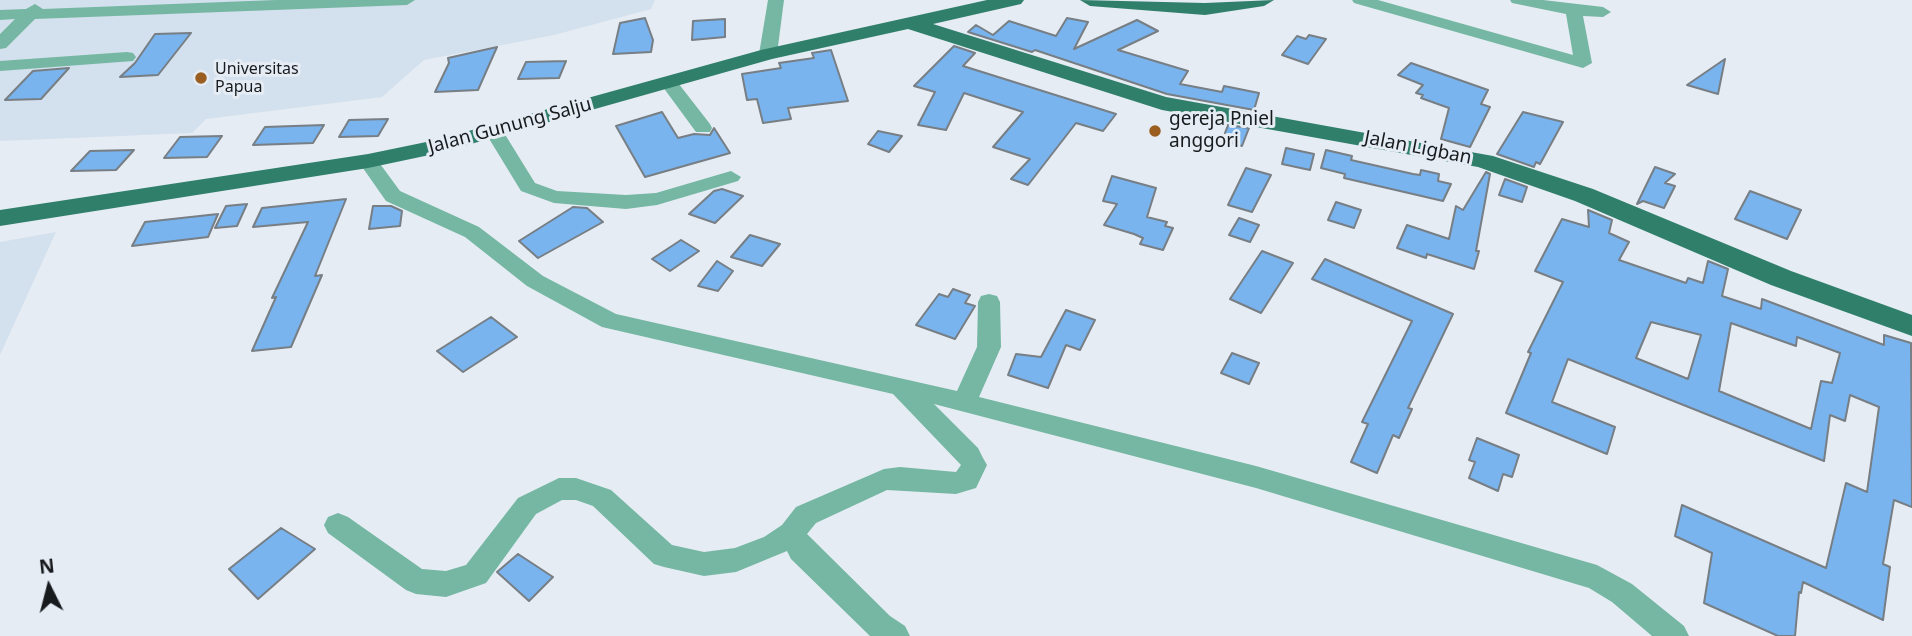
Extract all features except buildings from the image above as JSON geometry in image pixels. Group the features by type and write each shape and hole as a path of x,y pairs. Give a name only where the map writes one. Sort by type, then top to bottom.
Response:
{"main road":[{"name":"Jalan Gunung Salju","path":"0,218 368,161 494,132 768,54 1014,0"},
{"path":"1090,0 1205,9 1264,0"},
{"name":"Jalan Ligban","path":"909,23 1162,103 1485,161 1584,195 1781,278 1912,326"}],"street":[{"path":"0,44 45,0"},
{"path":"0,15 407,0"},
{"path":"768,54 776,0"},
{"path":"1360,0 1583,63 1574,11"},
{"path":"1518,0 1574,11 1603,12"},
{"path":"0,66 127,57"},
{"path":"668,83 703,128"},
{"path":"494,132 528,187 554,197 626,202 657,199 731,177"},
{"path":"368,161 393,196 472,232 535,281 610,321 900,386 1255,477 1597,578 1622,593 1674,636"},
{"path":"964,402 989,347 989,302"},
{"path":"338,525 416,581 446,584 476,573 527,506 559,489 591,492 664,555 704,564 736,559 774,545 792,533 806,514 884,480 900,478 956,483 967,480 974,465 962,446 900,386"},
{"path":"792,533 801,550 880,626 895,636"}],"shaded area":[{"name":"Universitas Papua","path":"0,0 655,0 651,9 554,35 424,60 382,97 206,119 192,133 0,141"},
{"path":"56,232 0,355 0,242"}],"place":[{"name":"Universitas Papua","path":"201,78"},
{"name":"gereja Pniel anggori","path":"1155,131"}]}
